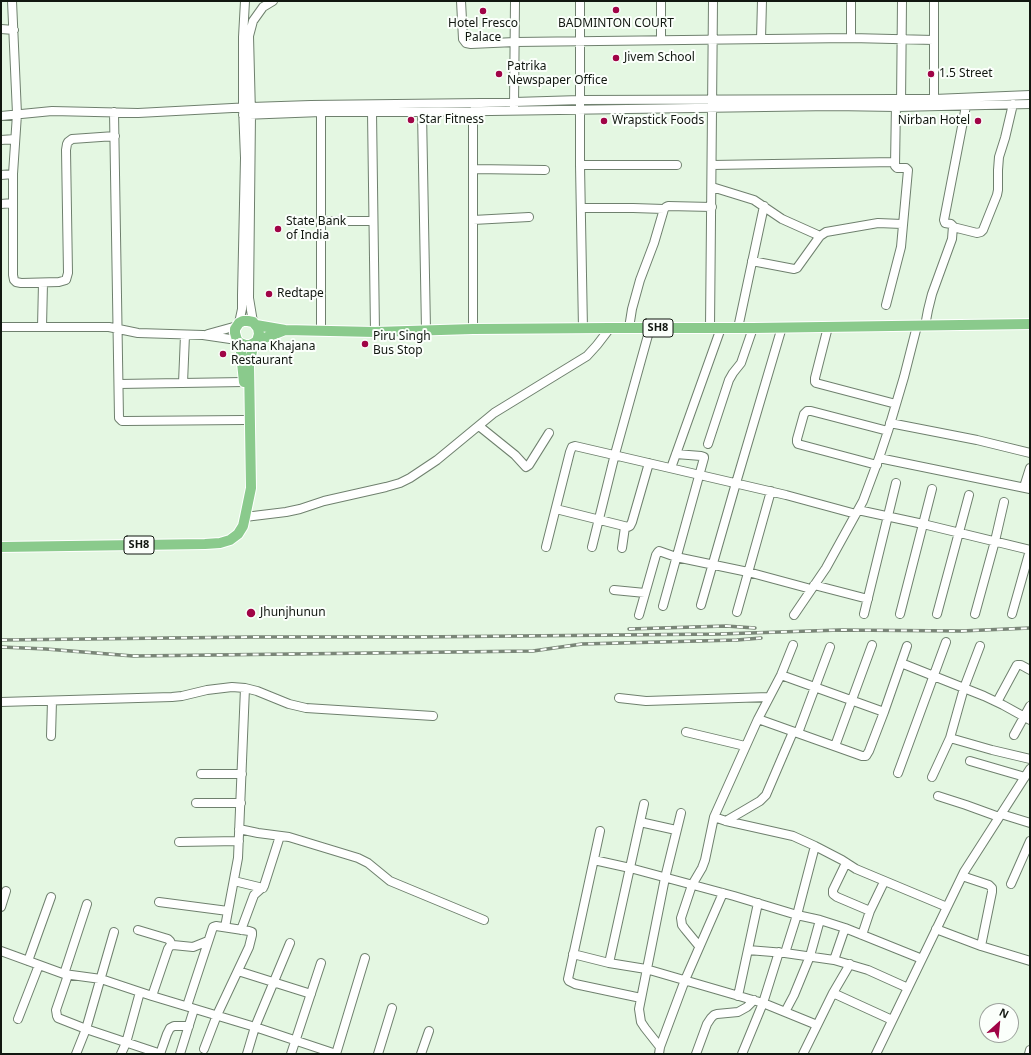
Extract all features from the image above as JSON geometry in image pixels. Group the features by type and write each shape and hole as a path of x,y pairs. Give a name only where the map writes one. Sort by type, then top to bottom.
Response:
{"main road":[{"name":"SH8","path":"249,499 245,489 244,382 238,342 235,333 238,325 243,321 285,330 375,332 473,329 782,328 1030,324"},
{"name":"SH8","path":"1,547 205,544 220,543 230,540 238,534 243,526 251,488 249,364 259,334 258,328 254,323"},
{"name":"SH8","path":"238,342 245,345 250,345 285,330"}],"street":[{"path":"12,1 16,114 13,174 13,274 14,280 18,283 63,282 66,280 68,276 67,144 72,139 115,136"},
{"path":"245,1 249,298 254,323"},
{"path":"203,335 238,325 242,309 249,36 253,21 263,7 273,1"},
{"path":"461,1 462,36 464,42 471,44 515,42 851,38 934,40"},
{"path":"514,106 515,1"},
{"path":"580,1 580,165 583,329"},
{"path":"661,1 661,40"},
{"path":"710,328 713,1"},
{"path":"761,39 762,1"},
{"path":"851,1 851,38"},
{"path":"886,305 900,247 908,170 905,168 896,168 895,162 902,39 902,1"},
{"path":"934,1 934,103"},
{"path":"1,29 14,30"},
{"path":"1,116 52,111 138,113 514,106 580,109 712,104 934,103 1030,95"},
{"path":"247,111 473,111 580,100 712,104"},
{"path":"934,103 966,106 1030,104"},
{"path":"966,106 944,220 945,223 951,224 953,227 978,233 983,230 997,195 999,157 1006,138 1014,104"},
{"path":"473,111 473,329"},
{"path":"114,112 119,418 122,421 244,420"},
{"path":"321,112 321,331"},
{"path":"372,112 375,332"},
{"path":"422,112 426,330"},
{"path":"1,140 15,139"},
{"path":"712,165 895,162"},
{"path":"580,165 677,165"},
{"path":"473,169 545,170"},
{"path":"1,175 13,174"},
{"path":"712,187 754,200 782,219 820,236"},
{"path":"1,204 13,203"},
{"path":"581,208 664,209 668,206 712,207"},
{"path":"738,328 764,206"},
{"path":"629,328 632,309 640,280 654,243 664,209"},
{"path":"473,220 529,217"},
{"path":"320,221 373,221"},
{"path":"752,261 794,269 797,268 820,236 826,232 878,223 902,224"},
{"path":"794,615 826,568 863,501 878,461 921,326 952,239 953,227"},
{"path":"42,327 43,283"},
{"path":"1,327 101,326 118,328 138,334 203,335 238,342"},
{"path":"828,327 815,382 896,404"},
{"path":"245,517 286,512 324,501 386,488 410,478 437,460 494,413 587,356 610,328"},
{"path":"592,547 615,454 650,328"},
{"path":"670,468 721,328"},
{"path":"708,444 729,380 732,373 741,362 753,328"},
{"path":"701,605 782,328"},
{"path":"184,383 185,334"},
{"path":"118,384 244,382"},
{"path":"1030,453 977,440 889,427 811,411 807,411 804,414 797,439 798,444 878,461 1027,488 1030,468"},
{"path":"479,426 515,455 526,467 529,465 549,433"},
{"path":"546,547 572,447 578,446 857,512 888,516 1030,550 1027,575 1012,614"},
{"path":"663,606 704,460 704,456 676,454"},
{"path":"556,509 625,527 630,526 649,463"},
{"path":"864,614 896,483"},
{"path":"900,614 932,489"},
{"path":"737,612 771,491"},
{"path":"937,614 969,495"},
{"path":"975,614 1004,502"},
{"path":"622,548 625,527"},
{"path":"638,615 656,553 658,552 868,599"},
{"path":"614,590 645,594"},
{"path":"898,773 946,642"},
{"path":"699,946 685,929 681,921 692,885 705,860 714,817 745,746 781,675 793,645"},
{"path":"835,746 872,645"},
{"path":"726,821 760,801 766,795 815,688 830,646"},
{"path":"758,719 862,756 866,756 870,751 907,646"},
{"path":"932,777 950,738 964,688 980,646"},
{"path":"901,663 997,702 1026,719"},
{"path":"997,702 1017,665 1024,666 1030,670"},
{"path":"781,675 884,712"},
{"path":"1,702 172,697 232,686 267,694 290,704 306,708 433,716"},
{"path":"225,928 238,858 245,688"},
{"path":"619,698 646,701 769,697"},
{"path":"51,736 52,701"},
{"path":"1014,735 1026,719 1030,706"},
{"path":"686,732 745,746"},
{"path":"950,738 1030,759"},
{"path":"876,1054 962,876 976,852 1029,772 970,761"},
{"path":"201,774 242,774"},
{"path":"938,796 1030,824"},
{"path":"196,803 241,803"},
{"path":"609,963 644,804"},
{"path":"660,1051 641,1022 639,1008 665,878 681,813"},
{"path":"714,817 793,836 884,882 946,907"},
{"path":"640,822 676,830"},
{"path":"239,828 258,833 289,837 364,861 390,881 484,920"},
{"path":"600,831 568,979 572,983 641,998"},
{"path":"241,930 254,895 263,888 280,836"},
{"path":"179,842 239,841"},
{"path":"1011,884 1030,841"},
{"path":"742,1054 797,915 815,846"},
{"path":"594,860 630,868 797,915 820,920 922,959"},
{"path":"846,863 833,894 870,911"},
{"path":"962,876 989,885 992,888 981,946"},
{"path":"234,881 263,888"},
{"path":"862,935 870,911 884,882"},
{"path":"1,906 6,891"},
{"path":"660,1051 685,980 723,893"},
{"path":"28,961 51,897"},
{"path":"160,902 228,911"},
{"path":"87,904 56,1010 57,1016 61,1020 160,1054 170,1028 174,1026 189,1026"},
{"path":"738,996 758,904"},
{"path":"785,1012 794,995 810,956 820,920"},
{"path":"180,1054 189,1026 191,1008 213,927 216,926 251,932 252,935 249,947 217,1015 204,1049"},
{"path":"834,960 844,928"},
{"path":"936,929 981,946 1030,961"},
{"path":"138,930 168,939 172,945"},
{"path":"76,1054 86,1029 114,932"},
{"path":"172,945 193,947 208,941"},
{"path":"247,1054 255,1027 290,943"},
{"path":"152,996 169,947 172,945"},
{"path":"748,950 810,956 834,960 868,970 908,988"},
{"path":"1,951 66,974 101,979 336,1054 365,958"},
{"path":"573,954 609,963 646,969 754,1000 817,1025"},
{"path":"292,1054 321,963"},
{"path":"803,1054 850,964"},
{"path":"18,1019 39,965"},
{"path":"238,971 311,994"},
{"path":"121,1054 126,1043 140,992"},
{"path":"834,993 892,1020"},
{"path":"696,1054 711,1018 717,1014 738,1012 747,1007 754,1000"},
{"path":"378,1054 392,1008"},
{"path":"421,1054 429,1031"},
{"path":"1028,1054 1030,1050"}],"railway":[{"path":"629,629 726,626 755,628"},
{"path":"1,640 720,634 840,630 961,631 1030,628"},
{"path":"1,647 133,656 533,651 582,644 761,638"}],"place":[{"name":"BADMINTON COURT","path":"616,10"},
{"name":"Hotel Fresco Palace","path":"483,11"},
{"name":"Jivem School","path":"616,58"},
{"name":"Patrika Newspaper Office","path":"499,74"},
{"name":"1.5 Street","path":"931,74"},
{"name":"Star Fitness","path":"411,120"},
{"name":"Wrapstick Foods","path":"604,121"},
{"name":"Nirban Hotel","path":"978,121"},
{"name":"State Bank of India","path":"278,229"},
{"name":"Redtape","path":"269,294"},
{"name":"Piru Singh Bus Stop","path":"365,344"},
{"name":"Khana Khajana Restaurant","path":"223,354"},
{"name":"Jhunjhunun","path":"251,613"}]}
